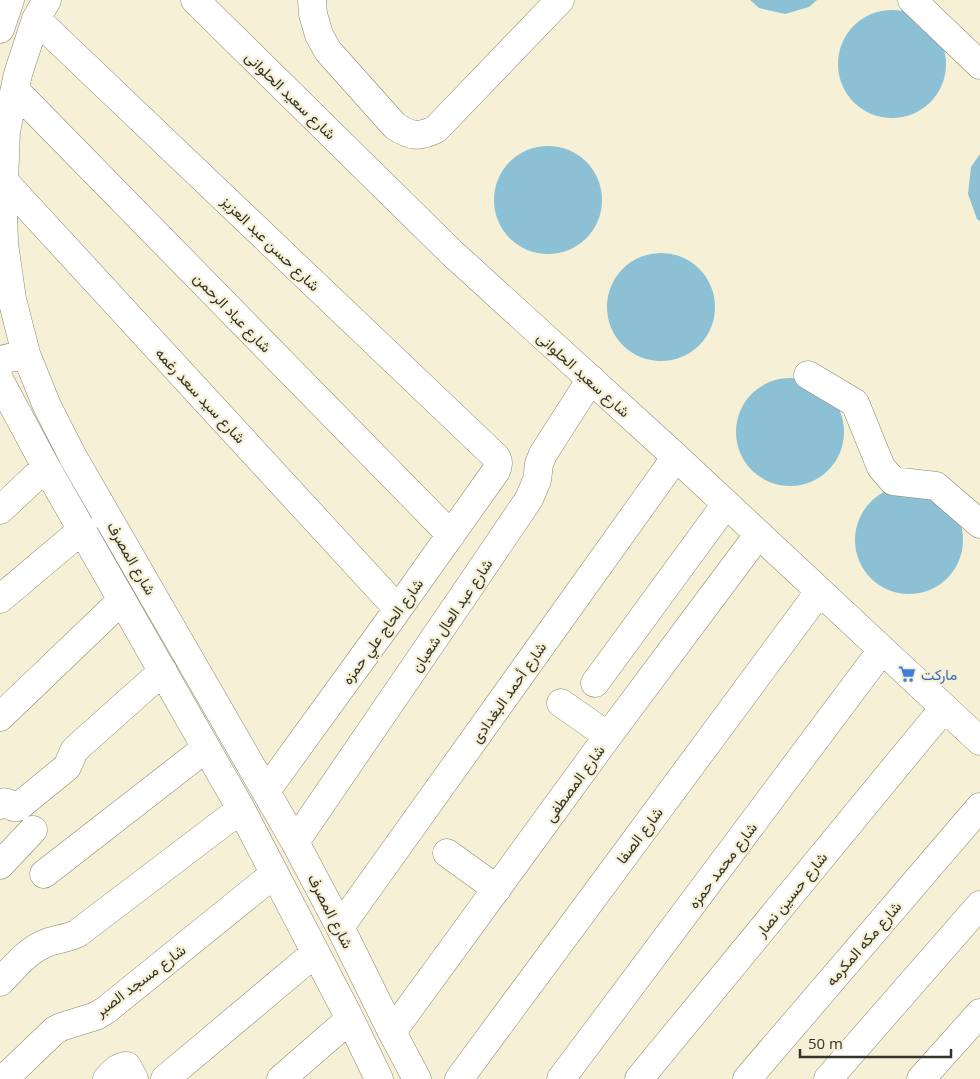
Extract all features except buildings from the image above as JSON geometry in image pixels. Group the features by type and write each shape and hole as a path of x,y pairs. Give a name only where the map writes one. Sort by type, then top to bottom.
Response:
{"street":[{"path":"0,29 10,0"},
{"name":"شارع سعيد الحلوانى","path":"195,0 452,253 676,457 980,741"},
{"path":"312,0 313,14 319,34 328,51 395,126 405,132 416,135 425,134 436,129 560,0"},
{"path":"912,0 980,65"},
{"name":"شارع المصرف","path":"41,10 18,74 6,131 3,209 4,244 12,300 26,354 47,406 73,456 295,842 417,1079"},
{"name":"شارع حسن عبد العزيز","path":"41,10 496,457 499,462 496,471"},
{"name":"شارع عباد الرحمن","path":"15,90 451,535"},
{"name":"شارع سيد سعد رغمه","path":"4,181 398,609"},
{"path":"0,360 26,354"},
{"path":"808,374 855,403 882,467 893,481 936,486 980,524"},
{"name":"شارع عبد العال شعبان","path":"295,842 529,499 537,480 543,454 590,379"},
{"name":"شارع المصرف","path":"4,399 82,529 241,809 350,1019 376,1078"},
{"name":"شارع أحمد البغدادى","path":"340,927 676,457"},
{"path":"0,510 46,467"},
{"name":"شارع الحاج علي حمزه","path":"266,791 496,471"},
{"path":"595,683 726,504"},
{"path":"0,599 82,529"},
{"name":"شارع المصطفى","path":"376,1078 497,889 758,535"},
{"name":"شارع الصفا","path":"459,1079 820,592"},
{"path":"0,717 122,600"},
{"name":"شارع محمد حمزه","path":"561,1079 882,650"},
{"path":"9,806 67,767 74,751 163,671"},
{"path":"562,702 608,736"},
{"name":"شارع حسين نصار","path":"639,1079 944,708"},
{"path":"44,874 206,748"},
{"name":"شارع مكه المكرمه","path":"747,1079 980,807"},
{"path":"0,982 37,947 78,933 241,809"},
{"path":"0,865 33,830"},
{"path":"447,853 497,889"},
{"name":"شارع مسجد الصبر","path":"4,1079 50,1034 61,1027 96,1016 106,1010 274,874"},
{"path":"828,1079 980,905"},
{"path":"165,1079 315,953"},
{"path":"921,1079 980,1013"},
{"path":"281,1079 350,1019"}],"water":[{"path":"750,0 817,0 809,7 785,14 759,8"},
{"path":"892,10 902,11 922,19 930,26 937,34 945,54 945,74 937,94 930,102 922,109 902,117 892,118 882,117 862,109 854,102 847,94 839,74 838,64 839,54 847,34 854,26 862,19 882,11"},
{"path":"548,146 558,147 578,155 586,162 593,170 601,190 601,210 593,230 586,238 578,245 558,253 548,254 538,253 518,245 510,238 503,230 495,210 494,200 495,190 503,170 510,162 518,155 538,147"},
{"path":"980,154 980,221 977,219 968,194 971,167"},
{"path":"661,253 682,257 699,269 711,286 715,307 711,328 699,345 682,357 661,361 640,357 623,345 611,328 607,307 611,286 623,269 640,257"},
{"path":"790,378 800,379 820,387 828,394 835,402 843,422 843,442 835,462 828,470 820,477 800,485 790,486 780,485 760,477 752,470 745,462 737,442 736,432 737,422 745,402 752,394 760,387 780,379"},
{"path":"909,486 919,487 939,495 947,502 954,510 962,530 962,550 954,570 947,578 939,585 919,593 909,594 899,593 879,585 871,578 864,570 856,550 855,540 856,530 864,510 871,502 879,495 899,487"}],"place":[{"name":"ماركت","path":"907,674"}]}
